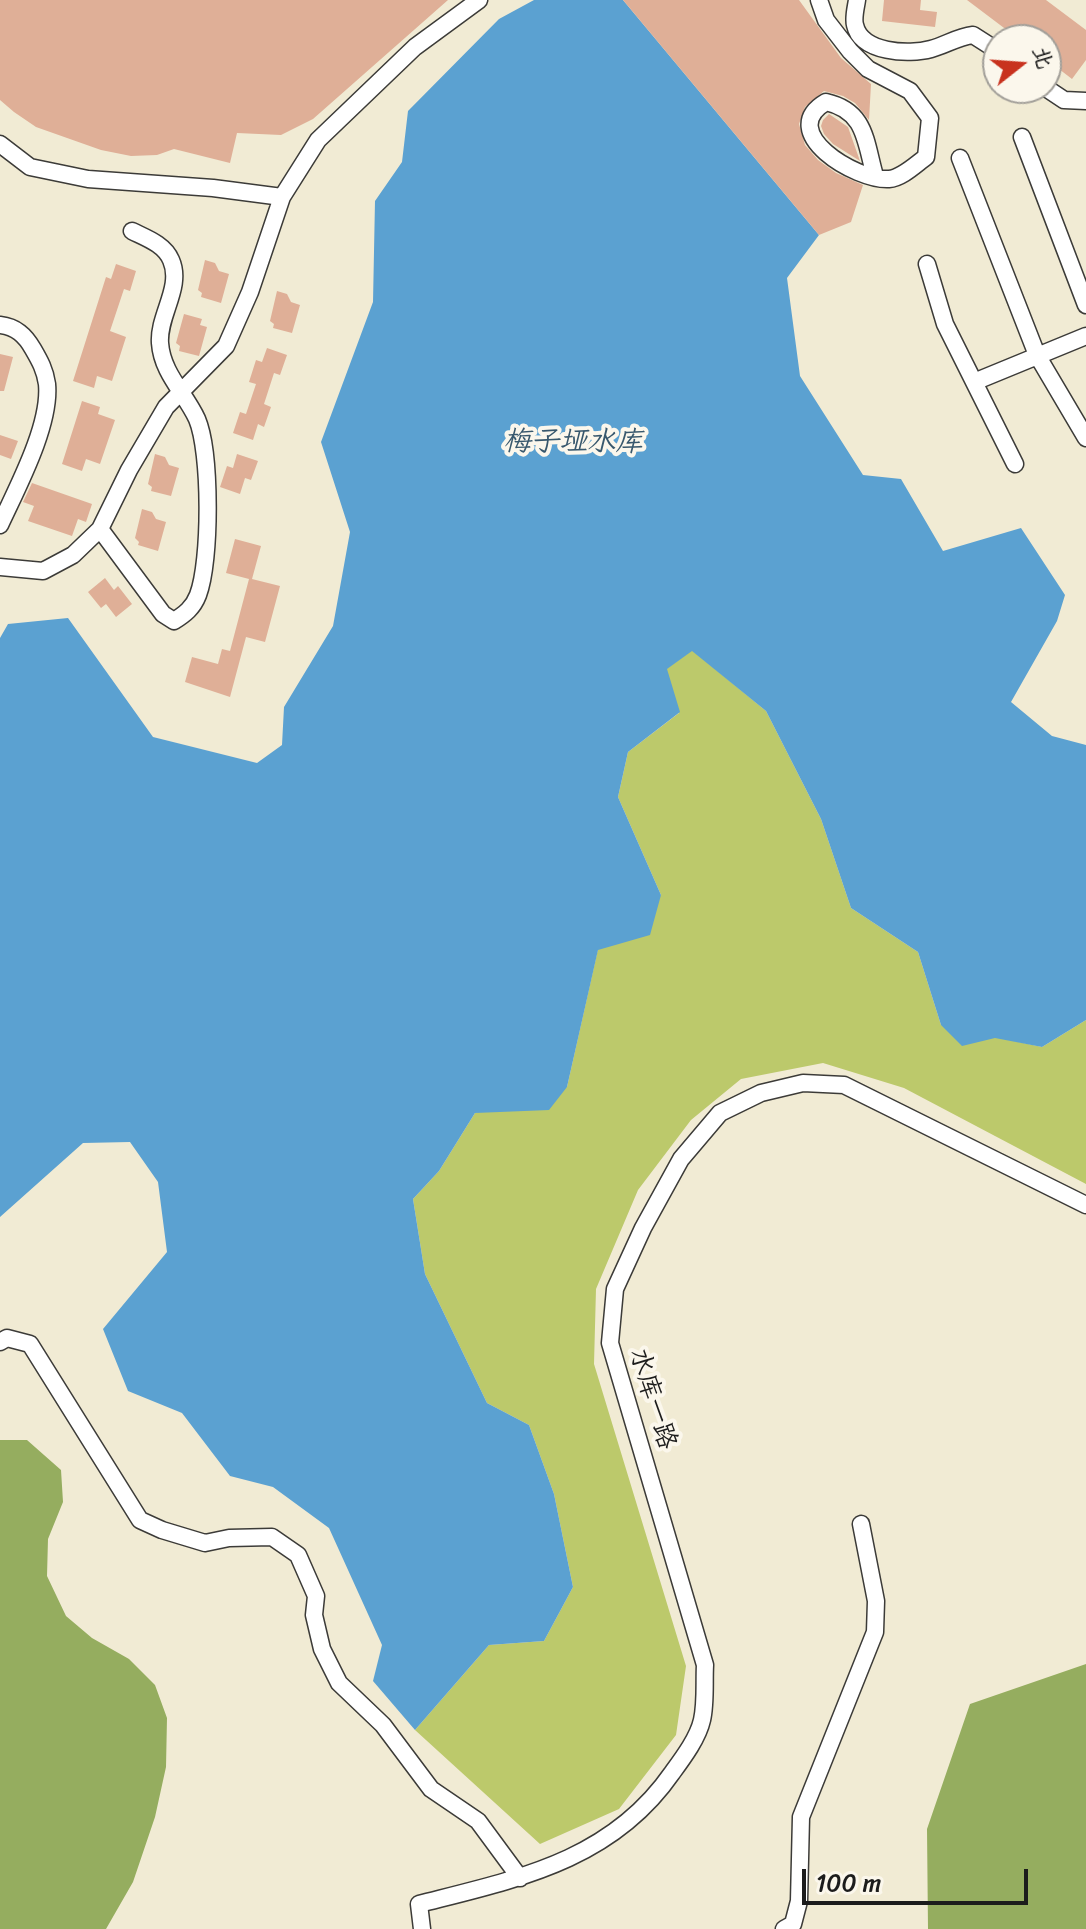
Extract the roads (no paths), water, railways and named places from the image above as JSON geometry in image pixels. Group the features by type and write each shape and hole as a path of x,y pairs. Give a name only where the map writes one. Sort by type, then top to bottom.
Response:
{"street":[{"path":"0,567 43,571 73,555 100,529 166,407 226,346 250,292 282,197 318,140 415,47 479,0"},
{"path":"819,0 826,20 850,51 868,69 910,91 930,118 926,157 906,172 889,179 875,176 852,170 824,152 813,140 810,124 816,108 826,102 841,105 857,117 875,176"},
{"path":"857,0 855,26 866,41 888,50 913,52 932,49 959,37 973,35 982,41"},
{"path":"1062,99 1086,101"},
{"path":"1022,137 1086,305"},
{"path":"0,144 30,167 88,179 213,188 282,197"},
{"path":"960,158 1037,355 1086,438"},
{"path":"100,529 163,614 174,621 188,612 197,598 202,581 206,483 204,443 197,419 164,363 160,341 175,277 170,258 159,245 132,231"},
{"path":"927,264 945,324 1015,464"},
{"path":"0,325 11,326 26,338 43,367 47,387 45,408 33,452 0,525"},
{"path":"974,382 1086,336"},
{"name":"水库一路","path":"422,1929 419,1904 520,1878 578,1854 627,1825 654,1799 684,1756 702,1720 705,1665 610,1343 615,1289 643,1228 681,1159 720,1113 761,1093 803,1083 844,1085 1086,1205"},
{"path":"0,1342 7,1338 30,1344 140,1520 205,1543 229,1538 272,1537 298,1555 316,1596 314,1615 322,1649 339,1683 383,1725 431,1789 478,1821 520,1878"},
{"path":"784,1929 793,1924 799,1901 801,1817 875,1632 876,1601 861,1524"}],"water":[{"name":"梅子垭水库","path":"534,0 623,0 819,235 787,278 800,376 863,475 901,479 943,551 1021,528 1065,595 1057,621 1011,702 1052,736 1086,745 1086,1020 1042,1047 995,1038 962,1046 941,1025 918,952 851,908 821,819 766,711 692,651 667,669 680,712 628,752 618,797 661,895 650,935 598,950 567,1087 549,1110 475,1113 439,1171 413,1199 425,1274 487,1403 529,1425 554,1494 573,1587 544,1641 489,1645 415,1730 373,1681 382,1645 329,1528 273,1487 230,1476 182,1413 128,1391 103,1329 167,1252 158,1182 130,1142 83,1143 0,1217 0,638 8,624 68,618 153,737 257,763 282,745 284,707 333,626 350,532 321,442 373,302 375,201 402,162 408,111 499,19"}]}
